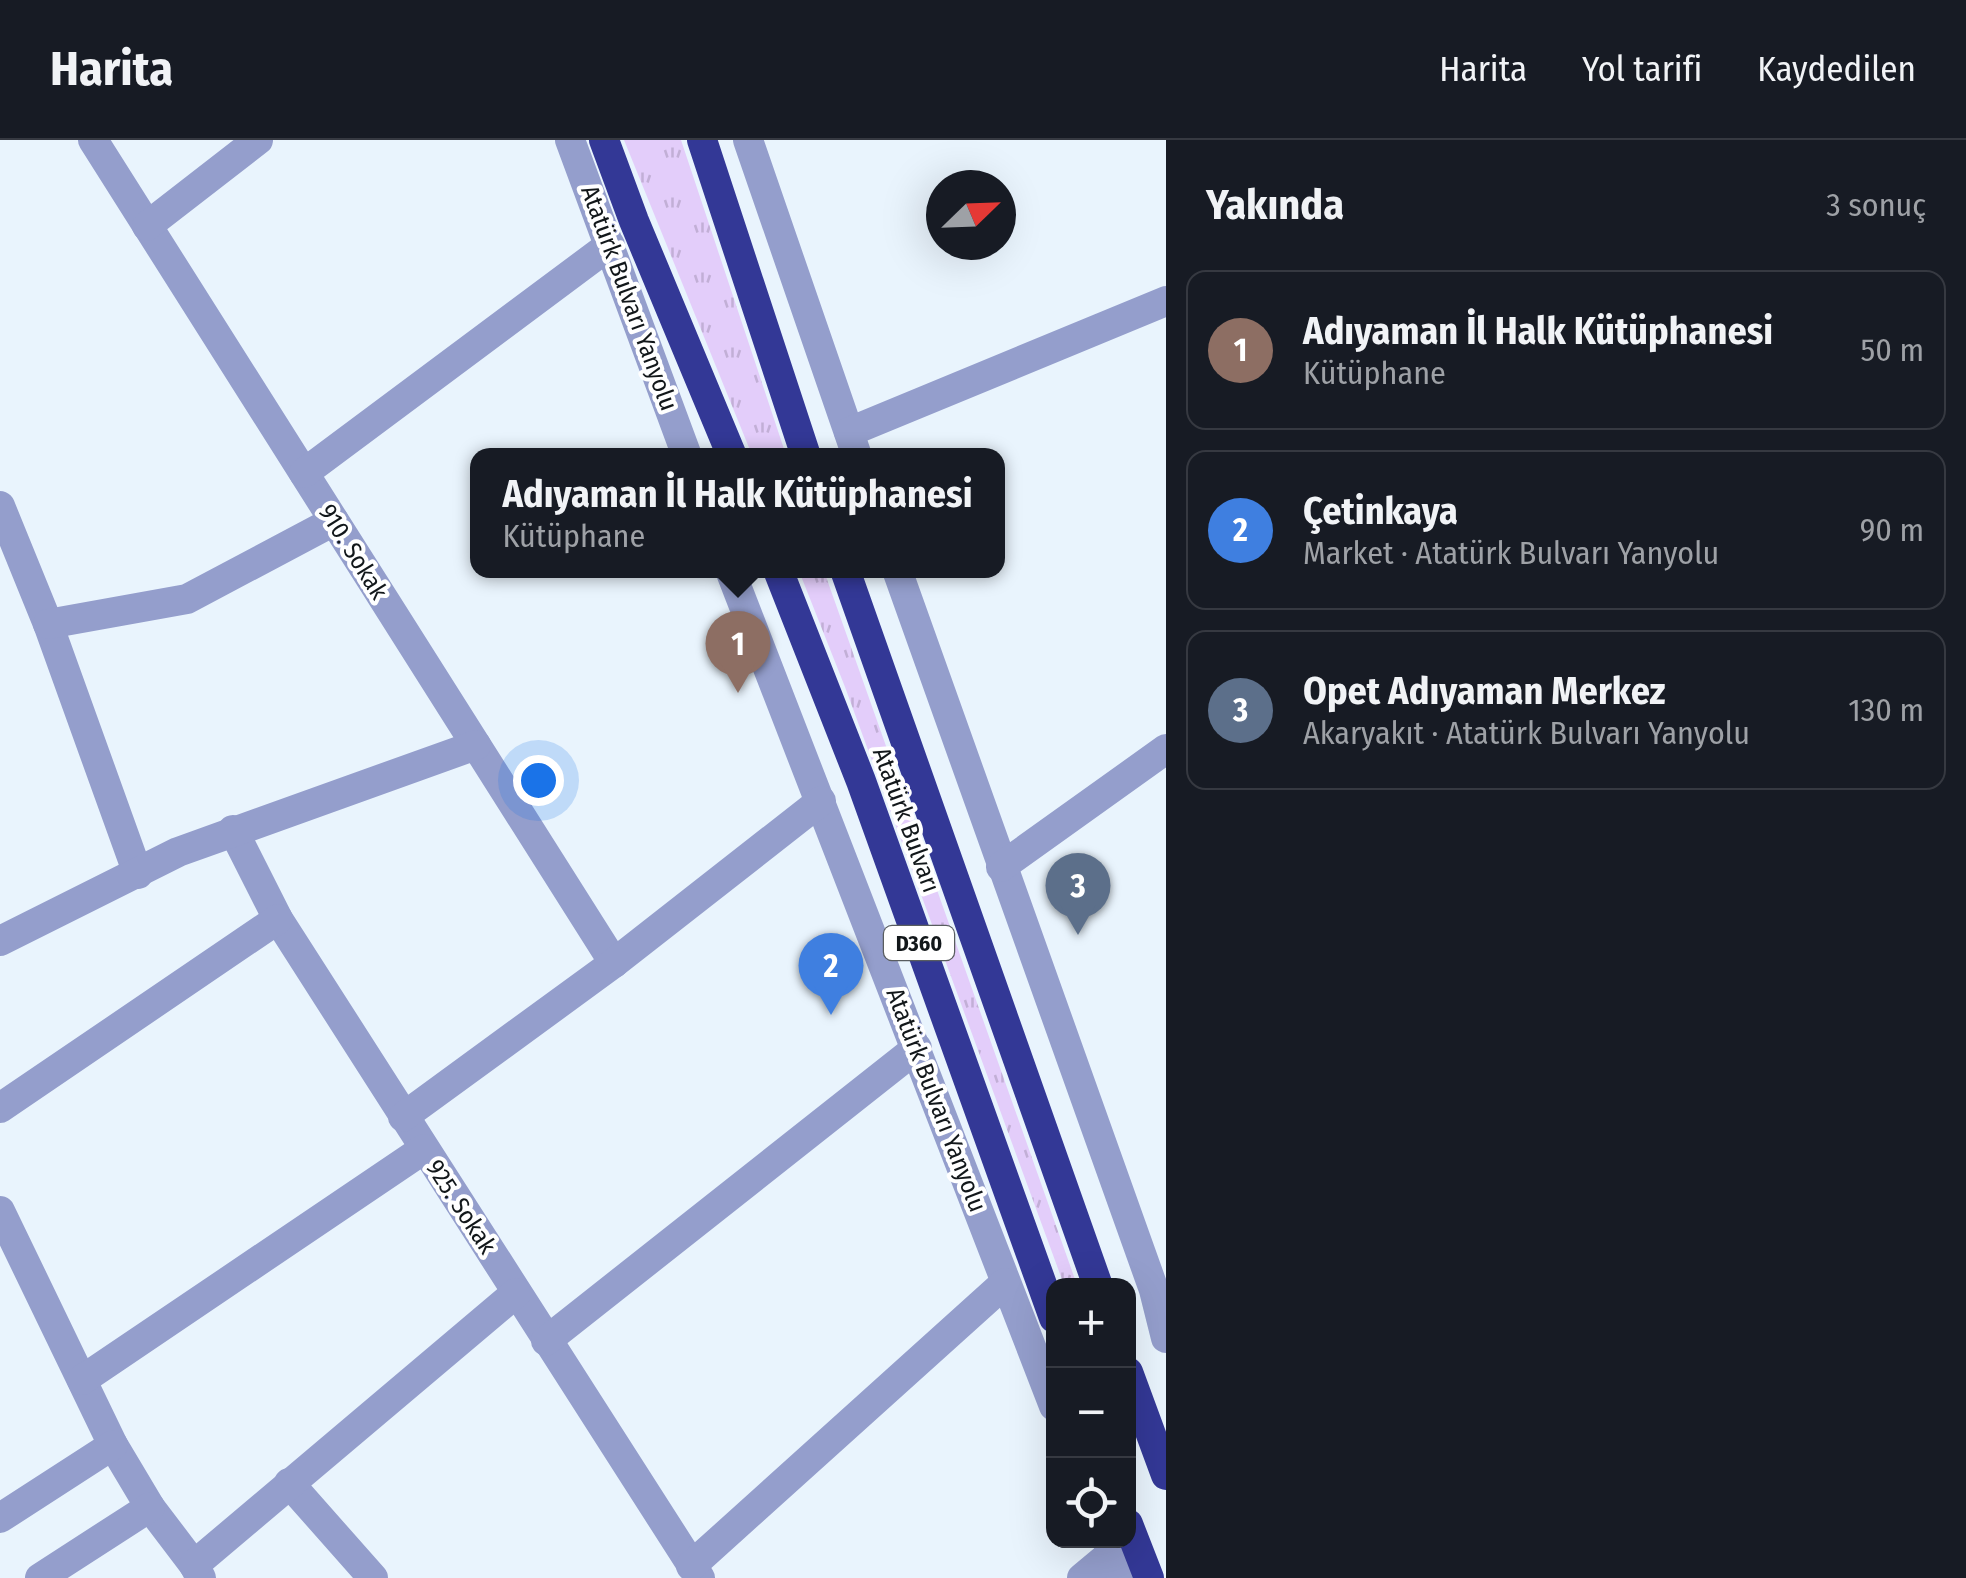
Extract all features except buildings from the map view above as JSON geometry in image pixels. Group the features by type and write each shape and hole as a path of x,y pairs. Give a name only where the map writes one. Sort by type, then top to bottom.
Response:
{"highway":[{"path":"604,140 729,448"},
{"path":"702,140 803,448"},
{"name":"Atatürk Bulvarı","path":"781,578 861,781 1046,1296"},
{"name":"Atatürk Bulvarı","path":"847,578 1095,1278"},
{"path":"1136,1394 1166,1475"},
{"path":"1136,1545 1149,1578"}],"street":[{"name":"910. Sokak","path":"93,140 614,964"},
{"path":"147,226 258,140"},
{"name":"Atatürk Bulvarı Yanyolu","path":"570,140 684,448"},
{"path":"748,140 852,444 1166,301"},
{"path":"304,473 610,245"},
{"path":"0,506 48,624 138,874"},
{"path":"48,624 187,599 334,521"},
{"name":"Atatürk Bulvarı Yanyolu","path":"733,578 1046,1386"},
{"path":"900,578 1000,867 1160,1283 1166,1338"},
{"path":"0,942 178,852 476,744"},
{"path":"1000,867 1166,749"},
{"path":"403,1117 614,964 821,802"},
{"name":"925. Sokak","path":"233,830 278,919 696,1572"},
{"path":"0,1108 278,919"},
{"path":"546,1341 917,1048"},
{"path":"82,1380 424,1149"},
{"path":"0,1211 113,1445 150,1507 198,1571 289,1482 516,1293"},
{"path":"696,1572 1005,1283"},
{"path":"0,1518 113,1445"},
{"path":"289,1482 373,1578"},
{"path":"40,1578 150,1507"},
{"path":"1082,1578 1113,1557"}],"green space":[{"path":"624,140 681,140 784,448 749,448"},
{"path":"802,578 826,578 1075,1278 1061,1278"}],"place":[{"name":"Adıyaman İl Halk Kütüphanesi","path":"738,693"},
{"name":"Opet Adıyaman Merkez","path":"1078,935"},
{"name":"Çetinkaya","path":"831,1015"}]}
